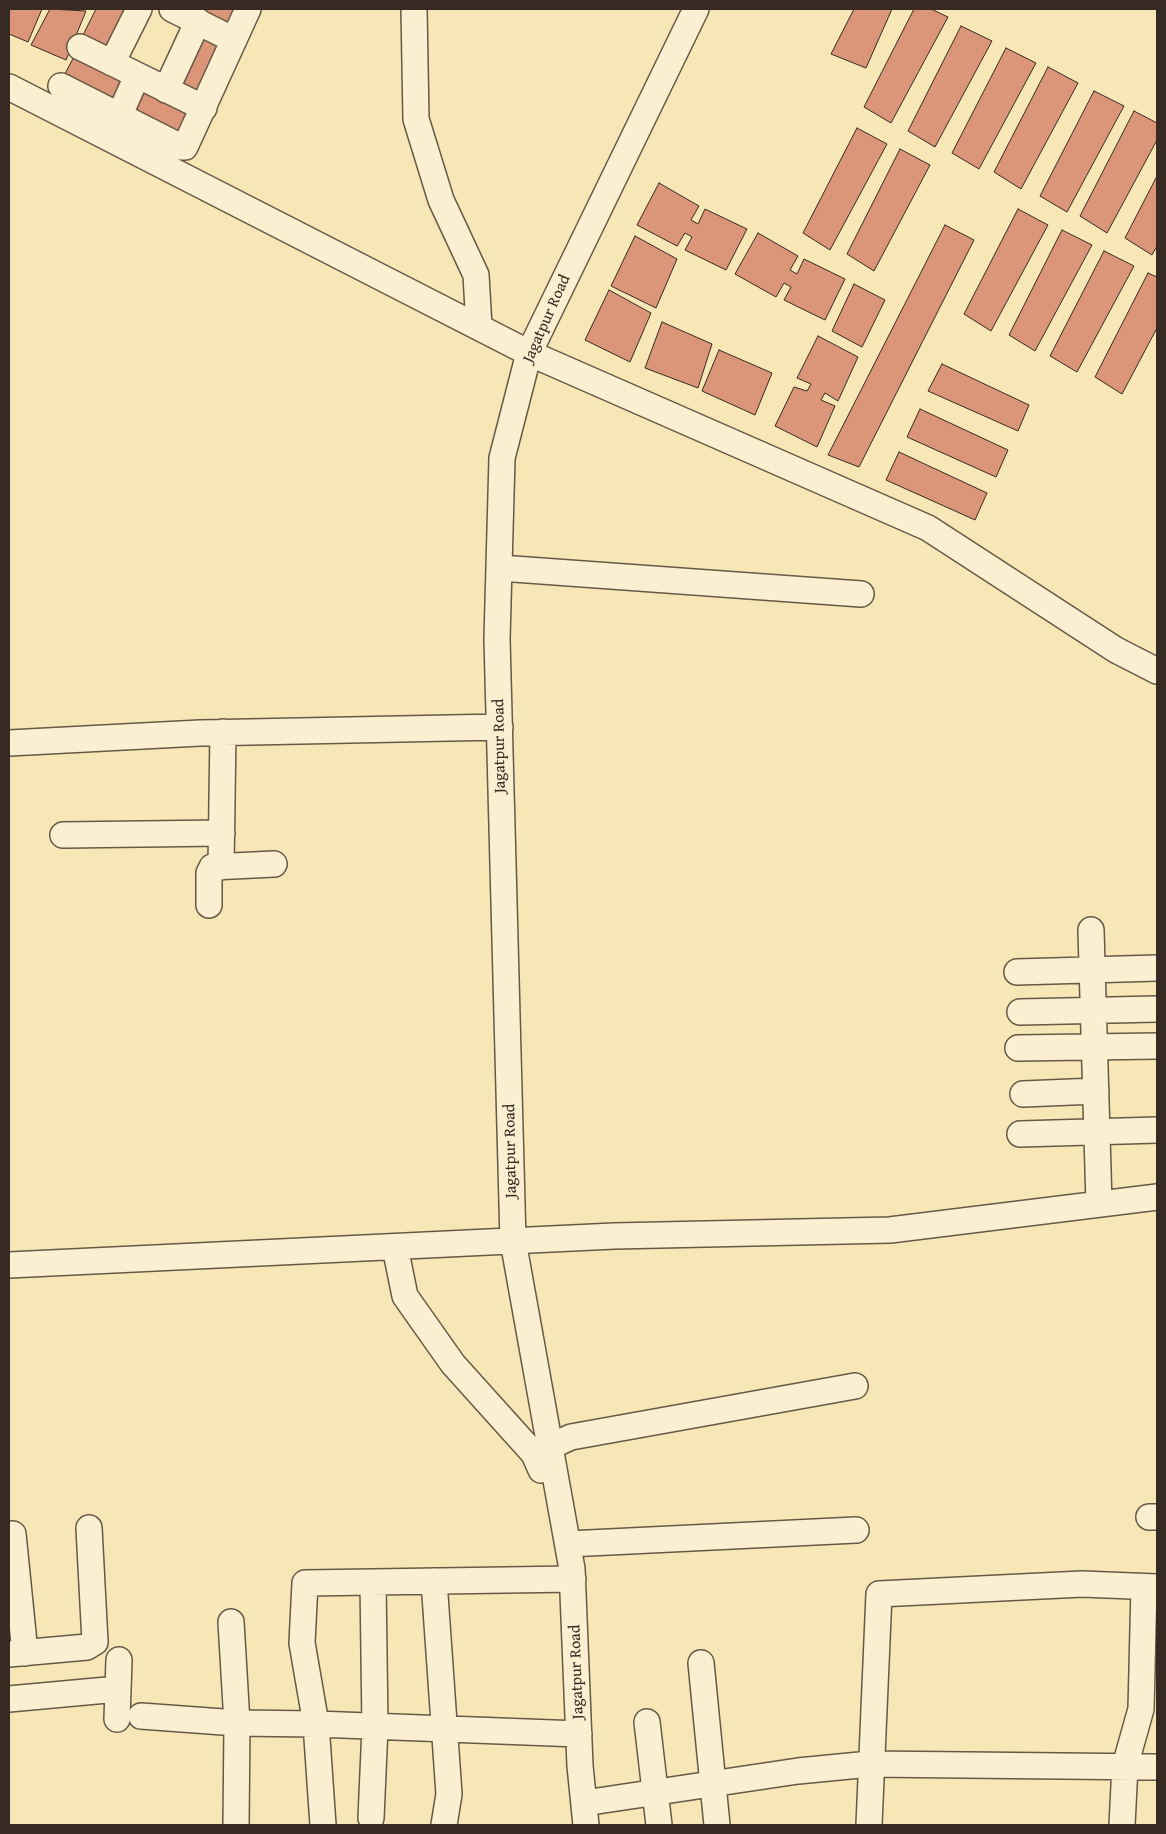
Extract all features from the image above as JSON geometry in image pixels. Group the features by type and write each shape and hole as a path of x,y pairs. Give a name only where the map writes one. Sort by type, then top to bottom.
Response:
{"street":[{"path":"112,63 139,9"},
{"path":"172,9 234,40"},
{"path":"61,86 181,147 185,147 248,9"},
{"path":"414,9 416,119 441,200 476,275 479,327"},
{"name":"Jagatpur Road","path":"585,1814 579,1734 573,1579 564,1520 541,1451 513,1241 497,639 502,458 529,353 696,9"},
{"path":"166,90 198,21"},
{"path":"80,48 204,108"},
{"path":"110,138 137,76"},
{"path":"9,87 529,353 928,528 1116,650 1157,671"},
{"path":"500,568 861,594"},
{"path":"9,744 223,732 500,726"},
{"path":"221,867 223,732"},
{"path":"63,835 222,833"},
{"path":"209,905 209,873 212,868 274,864"},
{"path":"1091,930 1099,1204"},
{"path":"1017,972 1157,968"},
{"path":"1020,1012 1157,1009"},
{"path":"1018,1048 1157,1046"},
{"path":"1023,1094 1096,1091"},
{"path":"1020,1134 1157,1130"},
{"path":"9,1265 513,1241 890,1230 1157,1196"},
{"name":"Jagatpur Road","path":"395,1247 405,1296 453,1364 541,1451"},
{"path":"541,1451 571,1437 855,1386"},
{"path":"13,1534 17,1653 87,1647 95,1642 89,1528"},
{"path":"568,1544 856,1530"},
{"path":"323,1825 316,1724 302,1643 305,1583 573,1579"},
{"path":"434,1581 446,1729 449,1794 444,1825"},
{"path":"371,1818 375,1727 373,1582"},
{"path":"869,1825 870,1764 879,1594 1082,1584 1151,1587 1141,1709 1125,1766 1122,1825"},
{"path":"231,1622 237,1723 236,1825"},
{"path":"119,1660 118,1689 129,1717 237,1723 316,1724 579,1734"},
{"path":"701,1663 717,1825"},
{"path":"9,1700 118,1689"},
{"path":"647,1722 659,1825"},
{"path":"585,1814 654,1792 798,1771 870,1764 1157,1767"}],"building":[{"path":"9,9 42,9 28,42 9,34"},
{"path":"50,9 86,11 66,60 31,45"},
{"path":"96,9 127,9 106,54 80,41"},
{"path":"182,9 238,9 226,32"},
{"path":"854,9 892,9 866,68 831,54"},
{"path":"914,9 931,9 948,17 891,123 864,107"},
{"path":"961,26 992,41 935,147 908,131"},
{"path":"199,31 224,43 198,100 171,86"},
{"path":"1006,48 1036,63 979,169 952,153"},
{"path":"75,55 128,83 114,110 61,81"},
{"path":"1048,67 1078,83 1021,189 994,172"},
{"path":"143,87 196,115 182,142 128,114"},
{"path":"1094,91 1124,106 1067,212 1040,196"},
{"path":"1134,111 1157,123 1157,140 1107,233 1080,216"},
{"path":"857,128 887,144 830,250 803,233"},
{"path":"900,149 930,165 874,271 847,254"},
{"path":"1157,176 1157,246 1152,255 1125,238"},
{"path":"659,183 699,206 691,220 698,224 705,209 747,229 726,270 685,250 692,237 685,233 677,246 637,225"},
{"path":"1018,209 1048,225 991,331 964,314"},
{"path":"945,225 974,240 859,467 828,455"},
{"path":"1062,230 1092,245 1035,351 1009,335"},
{"path":"758,233 798,256 790,270 797,274 804,259 845,279 825,320 784,300 791,287 784,283 776,297 735,274"},
{"path":"635,236 677,259 656,308 611,286"},
{"path":"1104,251 1134,266 1077,372 1050,356"},
{"path":"1148,273 1157,277 1157,328 1122,394 1095,377"},
{"path":"854,284 885,300 862,347 832,331"},
{"path":"609,290 651,313 630,362 585,340"},
{"path":"662,322 712,344 698,388 645,368"},
{"path":"818,336 858,357 838,401 825,393 821,400 835,406 817,447 775,426 794,387 807,391 811,384 797,378"},
{"path":"719,350 772,373 755,415 702,391"},
{"path":"942,364 1029,405 1018,431 928,391"},
{"path":"920,409 1008,450 996,477 907,437"},
{"path":"899,452 987,493 975,520 886,480"}]}
